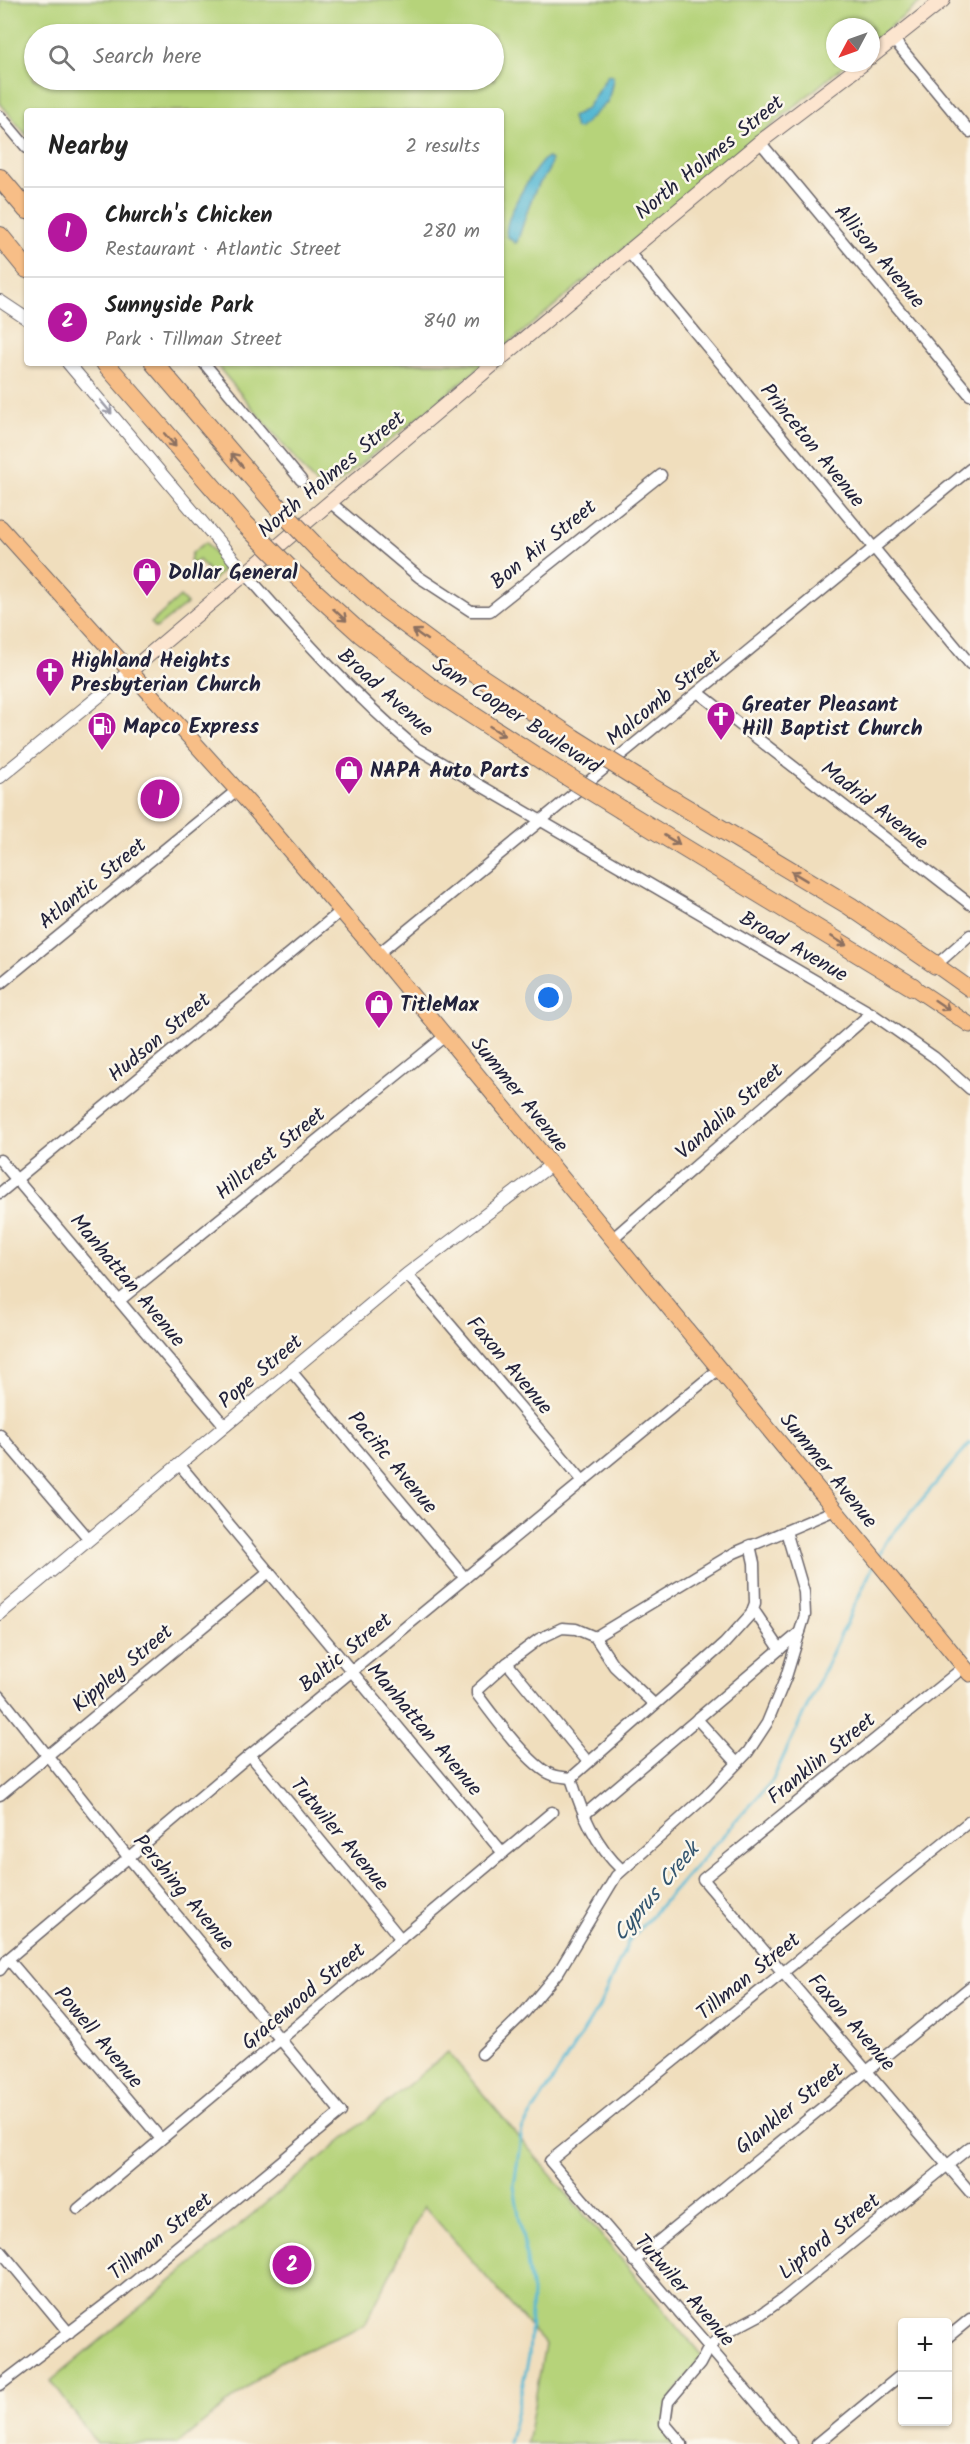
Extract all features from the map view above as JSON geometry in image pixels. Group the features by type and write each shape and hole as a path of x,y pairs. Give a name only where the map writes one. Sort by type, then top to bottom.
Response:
{"highway":[{"path":"0,178 24,206"},
{"path":"0,236 24,264"},
{"path":"0,252 24,277"},
{"name":"Sam Cooper Boulevard","path":"108,366 244,523 297,576 361,634 434,690 552,767 913,987"},
{"name":"Sam Cooper Boulevard","path":"157,366 275,504 321,552 381,606 447,656 573,738 850,906 936,965"}],"main road":[{"path":"880,50 943,0"},
{"name":"North Holmes Street","path":"504,355 627,250 760,142 852,72"},
{"name":"North Holmes Street","path":"130,671 491,366"},
{"name":"Summer Avenue","path":"0,527 237,790 378,954 967,1670"},
{"name":"Sam Cooper Boulevard","path":"936,965 970,989"},
{"name":"Sam Cooper Boulevard","path":"913,987 970,1025"}],"street":[{"path":"894,40 970,132"},
{"path":"0,116 24,144"},
{"name":"Allison Avenue","path":"760,142 970,395"},
{"name":"Princeton Avenue","path":"627,250 970,664"},
{"path":"0,301 24,317"},
{"name":"Broad Avenue","path":"71,366 318,656 371,710 416,748 872,1013 934,1057 970,1089"},
{"path":"206,366 301,480"},
{"name":"Malcomb Street","path":"378,954 874,550 970,469"},
{"name":"Bon Air Street","path":"331,503 419,577 471,611 490,611 661,475"},
{"name":"North Holmes Street","path":"0,777 130,671"},
{"name":"Madrid Avenue","path":"699,693 970,904"},
{"name":"Atlantic Street","path":"0,984 237,790"},
{"name":"Hudson Street","path":"0,1193 341,911"},
{"path":"936,965 970,935"},
{"name":"Vandalia Street","path":"612,1239 872,1013"},
{"name":"Hillcrest Street","path":"120,1300 445,1036"},
{"name":"Manhattan Avenue","path":"0,1160 225,1426"},
{"name":"Pope Street","path":"0,1614 407,1274 551,1165"},
{"name":"Faxon Avenue","path":"407,1274 583,1481"},
{"name":"Baltic Street","path":"0,1970 8,1959 250,1755 719,1369"},
{"name":"Pacific Avenue","path":"291,1371 465,1578"},
{"path":"0,1435 89,1539"},
{"name":"Manhattan Avenue","path":"178,1464 503,1853"},
{"path":"595,1637 750,1545 835,1509"},
{"path":"482,2054 524,2013 559,1971 622,1870 706,1796 737,1763 767,1723 786,1677 805,1615 804,1592 786,1531"},
{"path":"750,1545 754,1563 753,1609 780,1649"},
{"name":"Kippley Street","path":"0,1795 269,1572"},
{"path":"571,1778 724,1644 753,1609"},
{"path":"571,1778 552,1775 539,1767 500,1725 477,1694 477,1690 539,1639 561,1628 576,1629 595,1637 614,1666 654,1704"},
{"path":"584,1815 800,1631"},
{"path":"507,1663 588,1762"},
{"name":"Franklin Street","path":"703,1879 967,1670"},
{"name":"Pershing Avenue","path":"0,1696 129,1858 282,2039 340,2112"},
{"path":"698,1719 737,1763"},
{"name":"Tutwiler Avenue","path":"250,1755 401,1939"},
{"path":"571,1778 584,1815 605,1854 622,1870"},
{"name":"Gracewood Street","path":"78,2209 552,1812"},
{"name":"Tillman Street","path":"550,2161 970,1821"},
{"name":"Faxon Avenue","path":"703,1879 868,2069 970,2192"},
{"name":"Powell Avenue","path":"8,1959 161,2139"},
{"name":"Glankler Street","path":"634,2261 970,1987"},
{"name":"Tillman Street","path":"0,2385 123,2291 340,2112"},
{"name":"Lipford Street","path":"709,2347 722,2335 760,2315 784,2298 970,2147"},
{"name":"Tutwiler Avenue","path":"550,2161 792,2444"},
{"path":"0,2250 69,2332"},
{"path":"952,2334 970,2319"},
{"path":"682,2444 666,2424 668,2402 700,2364 709,2347"},
{"path":"817,2444 898,2378"}],"green space":[{"path":"0,0 923,0 880,36 880,18 826,18 826,72 836,72 504,348 504,108 24,108 24,132 0,103"},
{"path":"217,366 481,366 324,494"},
{"path":"206,542 223,564 222,571 210,584 205,579 210,572 199,560 193,564 190,560 192,553"},
{"path":"180,597 187,604 156,628 151,623"},
{"path":"448,2052 703,2357 668,2402 666,2424 682,2444 527,2444 545,2344 424,2206 365,2325 279,2362 177,2444 97,2444 51,2381"}],"water":[{"path":"608,75 613,76 613,80 608,101 579,129 575,128 572,117 587,108"},
{"path":"547,157 551,160 549,170 534,193 515,243 507,236 509,218 527,182"}],"waterway":[{"name":"Cyprus Creek","path":"879,1555 885,1543 970,1443"},
{"name":"Cyprus Creek","path":"509,2444 529,2357 532,2292 514,2186 522,2129 599,2007 628,1942 772,1781 874,1564"}],"place":[{"name":"Dollar General","path":"147,598"},
{"name":"Highland Heights Presbyterian Church","path":"50,698"},
{"name":"Greater Pleasant Hill Baptist Church","path":"721,742"},
{"name":"Mapco Express","path":"102,752"},
{"name":"NAPA Auto Parts","path":"349,796"},
{"name":"Church's Chicken","path":"160,799"},
{"name":"TitleMax","path":"379,1030"},
{"name":"Sunnyside Park","path":"292,2265"}]}
